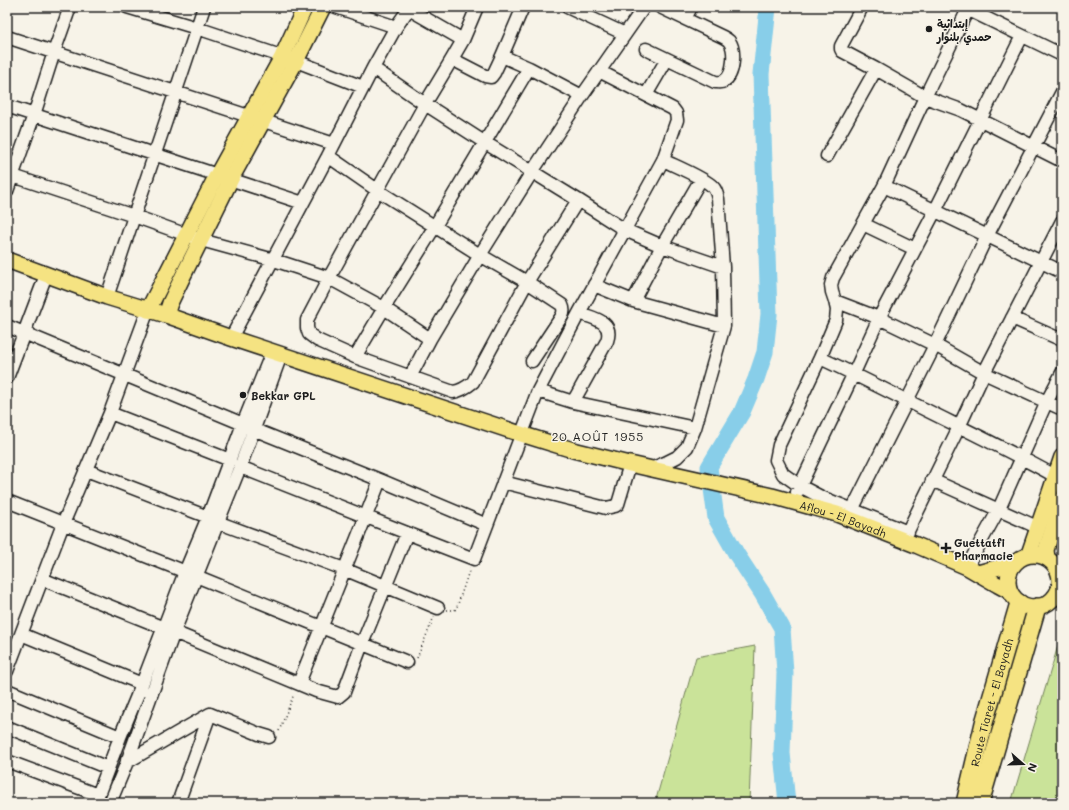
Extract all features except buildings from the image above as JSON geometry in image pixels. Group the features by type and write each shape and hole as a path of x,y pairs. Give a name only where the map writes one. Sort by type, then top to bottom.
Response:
{"highway":[{"name":"Route Tiaret - El Bayadh","path":"965,803 1014,597"},
{"name":"Route Tiaret - El Bayadh","path":"980,803 1037,607"}],"main road":[{"path":"166,314 231,179 282,57 305,7"},
{"path":"148,310 217,175 296,61 323,7"},
{"name":"Aflou - El Bayadh","path":"7,260 107,297 166,314 231,338 521,434 574,450 667,473 772,496 837,514 850,514 905,536 973,570 1014,597"},
{"path":"1053,559 1037,554 1029,554 1018,559 1009,572 1007,581 1014,597 1028,607 1045,605 1057,594 1061,585 1059,572 1053,559 1046,550 1057,498 1055,476 1062,457"},
{"path":"1029,554 1038,527 1057,498"},
{"path":"973,570 1014,563"}],"street":[{"path":"7,191 10,175 34,115 70,7"},
{"path":"127,7 197,28 296,61 363,87"},
{"path":"107,297 204,7"},
{"path":"336,7 396,27"},
{"path":"477,7 463,40 377,190 307,320 309,334 317,340 356,357 453,392 467,388 473,382 527,282 578,200"},
{"path":"452,59 491,77 502,56 523,7"},
{"path":"567,7 625,34"},
{"path":"410,377 430,339 532,172 582,96 644,7"},
{"path":"646,49 715,82 724,81 729,77 732,69 732,52 729,42 724,37 660,7"},
{"path":"686,19 691,7"},
{"path":"862,7 841,46 841,49 845,53 925,97 961,110 1062,161"},
{"path":"231,338 274,260 373,68 396,27 410,8 463,40"},
{"path":"1062,55 966,8 884,186 833,278 831,285 837,310 836,320 777,451 776,460 783,474 800,486 850,514 935,345 986,236 1062,92"},
{"path":"792,502 854,373 878,318 935,211 1022,36"},
{"path":"7,37 334,144"},
{"path":"502,56 529,68 582,96"},
{"path":"646,95 667,59"},
{"path":"373,68 484,142 625,230 662,246 723,267"},
{"path":"356,357 529,68"},
{"path":"827,156 876,69"},
{"path":"110,413 406,533 474,558 538,391 578,313 663,160 677,120 676,113 673,109 599,71"},
{"path":"7,106 303,203"},
{"path":"328,156 377,190 480,255 560,302 564,308 564,312 532,360"},
{"path":"651,469 677,457 686,447 695,428 724,326 723,267 717,192 713,187 701,179 663,160"},
{"path":"10,175 201,240 274,260 329,278 384,308 430,339"},
{"path":"632,301 701,179"},
{"path":"884,186 1062,272"},
{"path":"905,536 984,373 1062,221"},
{"path":"863,224 914,249"},
{"path":"7,378 46,275"},
{"path":"594,285 632,301 724,326"},
{"path":"835,301 878,318 935,345 984,373 1046,403 1062,409"},
{"path":"7,671 63,524 110,413 148,310"},
{"path":"573,402 609,335 606,324 578,313"},
{"path":"1012,318 1062,340"},
{"path":"7,326 487,525"},
{"path":"110,803 127,762 169,630 235,464 276,353"},
{"path":"820,358 854,373 907,401 1022,457 1055,476"},
{"path":"973,570 1046,403 1062,373"},
{"path":"538,391 573,402 695,428"},
{"path":"503,482 606,508 618,504 630,464"},
{"path":"86,470 438,608"},
{"path":"299,683 380,480"},
{"path":"932,480 1038,527"},
{"path":"7,501 407,662"},
{"path":"42,579 316,691 338,697 344,692 406,533"},
{"path":"7,761 96,799 142,684 169,630"},
{"path":"21,634 142,684"},
{"path":"127,762 142,684"},
{"path":"7,690 120,737"},
{"path":"127,762 210,714"},
{"path":"210,714 269,737"},
{"path":"178,803 210,714"},
{"path":"7,727 108,768"}],"path":[{"path":"407,662 414,662 416,660 438,608 451,611 455,610 474,558"},
{"path":"269,737 278,734 299,683"}],"green space":[{"path":"1062,635 1062,803 1011,803 1057,649"},
{"path":"755,646 749,803 655,803 696,657"}],"waterway":[{"path":"768,7 761,74 769,314 765,352 756,379 742,412 709,467 716,518 782,628 785,673 782,753 787,803"}],"place":[{"name":"إبتدائية حمدي بلنوار","path":"929,29"},
{"name":"Bekkar GPL","path":"243,395"},
{"name":"Guettatfi Pharmacie","path":"946,548"}],"district":[{"name":"20 AOÛT 1955","path":"598,436"}]}
